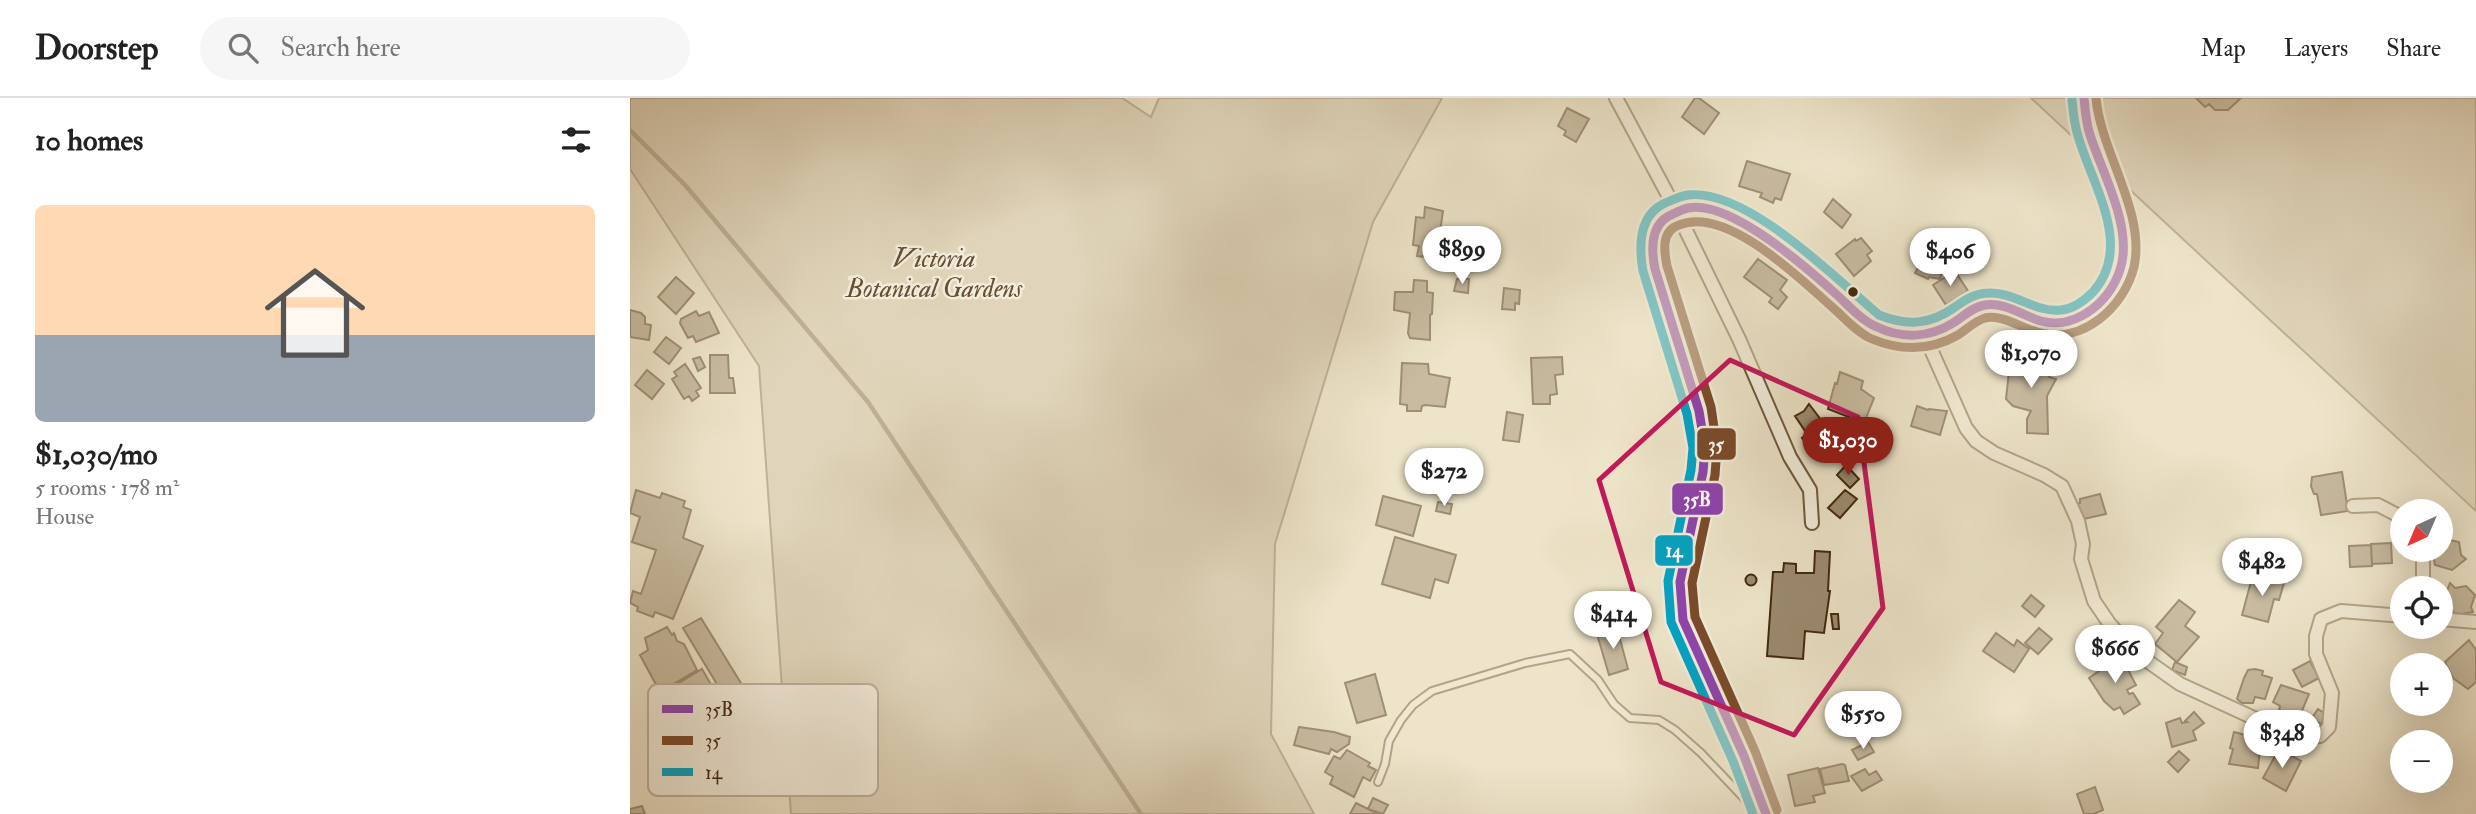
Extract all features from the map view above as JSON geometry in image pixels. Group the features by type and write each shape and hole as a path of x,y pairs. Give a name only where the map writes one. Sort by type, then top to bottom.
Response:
{"main road":[{"path":"1766,814 1744,756 1683,620 1680,582 1703,472 1705,448 1699,411 1658,282 1651,248 1657,226 1676,210 1693,206 1731,217 1770,240 1873,326 1891,334 1926,336 1939,332 1980,306 2003,307 2045,323 2067,323 2088,312 2108,293 2118,276 2123,257 2121,232 2104,169 2089,132 2084,98"}],"street":[{"path":"1616,98 1676,210 1739,339 1790,457 1811,490 1812,523"},
{"path":"1926,336 1966,428 1976,441 1994,453 2062,486 2078,521 2082,544 2081,559 2094,601 2109,623 2136,653 2180,684 2256,719 2308,737 2320,736 2329,727 2332,693 2316,654 2316,636 2321,619 2341,611 2390,614"},
{"path":"2353,506 2378,505 2390,511"},
{"path":"2453,620 2476,622"}],"lane":[{"path":"1378,782 1389,741 1413,705 1432,691 1525,663 1570,654 1598,680 1614,704 1630,718 1659,720 1675,730 1701,753 1759,814"}],"highlighted area":[{"path":"1730,360 1858,417 1883,608 1794,735 1661,682 1599,480"}],"green space":[{"name":"Victoria Botanical Gardens","path":"630,98 1122,98 1151,117 1159,98 1442,98 1373,222 1275,544 1271,734 1314,814 791,814 790,796 878,796 878,684 782,684 759,366 630,169"},
{"path":"2031,98 2476,98 2476,511"}],"building":[{"path":"1695,98 1699,98 1719,113 1704,134 1682,117"},
{"path":"2196,98 2241,98 2228,110 2215,110 2209,104 2205,107"},
{"path":"1567,108 1589,119 1576,142 1564,135 1566,131 1558,126"},
{"path":"1747,161 1790,174 1781,200 1775,198 1773,203 1760,197 1762,193 1739,186"},
{"path":"1833,199 1851,215 1842,228 1824,212"},
{"path":"1425,207 1443,211 1438,246 1442,246 1440,257 1417,256 1419,246 1413,245 1416,217 1424,218"},
{"path":"1861,238 1872,251 1867,255 1871,261 1854,276 1836,254 1855,239 1856,241"},
{"path":"1929,243 1945,250 1936,268 1943,269 1940,279 1928,279 1915,273 1919,266 1915,262"},
{"path":"1758,259 1787,280 1780,290 1787,297 1778,309 1769,302 1772,298 1744,277"},
{"path":"1955,271 1968,291 1946,305 1933,285"},
{"path":"676,277 694,293 676,314 658,297"},
{"path":"1457,279 1469,279 1468,293 1454,291"},
{"path":"1414,280 1427,281 1427,292 1433,293 1430,340 1410,338 1410,313 1394,310 1395,292 1413,292"},
{"path":"1504,288 1520,290 1519,304 1515,303 1515,310 1502,309"},
{"path":"630,310 641,313 645,317 645,324 651,325 649,340 630,337"},
{"path":"696,311 699,316 709,312 719,333 696,342 693,336 688,338 680,323 681,319"},
{"path":"666,337 681,348 669,364 654,352"},
{"path":"2011,353 2053,362 2049,377 2056,379 2047,396 2048,434 2027,433 2027,419 2031,411 2013,406 2006,399"},
{"path":"710,355 728,355 729,378 733,378 735,393 710,393"},
{"path":"700,357 705,367 698,371 693,359"},
{"path":"1562,357 1563,374 1555,375 1557,394 1550,395 1550,404 1533,404 1531,358"},
{"path":"1402,363 1428,364 1429,374 1450,378 1445,407 1425,405 1421,411 1407,411 1407,405 1400,404"},
{"path":"685,364 701,388 696,391 699,396 692,401 689,396 684,399 672,379 677,376 674,372"},
{"path":"647,370 664,384 652,399 635,385"},
{"path":"1840,372 1863,381 1861,389 1874,398 1864,423 1828,409"},
{"path":"1809,404 1834,437 1812,451 1802,438 1807,434 1795,416"},
{"path":"1917,406 1928,410 1947,411 1940,435 1911,426"},
{"path":"1507,412 1523,415 1519,442 1503,440"},
{"path":"1846,465 1859,479 1850,488 1837,475"},
{"path":"2342,472 2348,511 2321,515 2317,494 2314,494 2311,486 2312,477"},
{"path":"636,490 660,498 662,493 685,501 683,507 691,510 683,538 703,546 673,619 655,612 653,617 637,611 638,607 630,603 633,591 641,594 656,550 632,542 640,517 630,513"},
{"path":"1845,490 1857,499 1840,518 1828,508"},
{"path":"2100,494 2106,514 2079,520 2076,504 2080,503 2080,499"},
{"path":"1383,496 1421,506 1413,536 1376,525"},
{"path":"1438,502 1452,504 1450,514 1436,511"},
{"path":"1395,537 1456,555 1448,583 1435,579 1430,598 1382,584"},
{"path":"2454,541 2459,542 2461,555 2466,559 2452,570 2435,565 2434,562 2454,562"},
{"path":"2390,543 2392,563 2372,564 2371,544"},
{"path":"2371,545 2372,566 2350,567 2349,546"},
{"path":"1815,551 1830,552 1830,591 1824,633 1805,631 1803,659 1767,656 1773,572 1783,572 1784,563 1796,564 1796,573 1814,573"},
{"path":"2253,574 2284,583 2279,600 2274,599 2268,622 2242,615"},
{"path":"1751,575 1755,576 1755,584 1751,585 1747,584 1746,580 1747,576"},
{"path":"2453,586 2466,586 2475,595 2471,607 2473,612 2456,615 2453,612"},
{"path":"2031,595 2044,606 2035,617 2022,606"},
{"path":"2179,600 2195,612 2185,626 2199,637 2177,662 2155,644 2163,633 2156,627"},
{"path":"1831,614 1838,614 1839,629 1833,629"},
{"path":"701,618 741,684 717,684 683,628"},
{"path":"667,627 672,635 674,633 677,641 684,644 697,670 673,684 656,684 640,655 648,650 645,638"},
{"path":"1617,628 1628,669 1609,675 1597,634"},
{"path":"2039,628 2052,639 2038,654 2025,643"},
{"path":"1996,633 2014,646 2017,640 2029,649 2014,672 1983,651"},
{"path":"2469,640 2476,650 2476,682 2468,689 2453,678 2453,655"},
{"path":"2111,655 2126,666 2136,685 2127,690 2129,694 2133,693 2140,704 2124,714 2120,707 2114,710 2104,701 2089,678 2099,671 2095,666"},
{"path":"2310,661 2319,678 2302,687 2293,670"},
{"path":"2175,662 2187,667 2185,675 2172,670"},
{"path":"702,669 711,684 680,684"},
{"path":"2255,669 2272,678 2265,699 2255,697 2253,703 2242,703 2237,699 2244,678 2248,670"},
{"path":"1375,674 1386,715 1357,723 1345,683"},
{"path":"2281,685 2309,694 2299,718 2279,710 2280,706 2273,702"},
{"path":"2318,709 2327,715 2321,724 2312,718"},
{"path":"2194,712 2204,723 2193,731 2196,740 2172,747 2166,723 2180,718 2182,723 2187,722 2185,721"},
{"path":"1299,727 1350,737 1349,744 1337,752 1331,749 1329,754 1294,745"},
{"path":"2234,732 2250,736 2260,749 2258,768 2229,764"},
{"path":"1868,742 1874,752 1858,760 1852,750"},
{"path":"2279,749 2301,761 2286,791 2263,778"},
{"path":"1347,750 1370,763 1368,766 1376,770 1370,781 1363,777 1354,797 1330,784 1333,777 1325,772 1334,756 1340,759"},
{"path":"2179,751 2189,760 2178,772 2168,762"},
{"path":"1845,765 1849,781 1824,785 1820,769"},
{"path":"1818,768 1825,793 1813,796 1815,802 1795,806 1788,775"},
{"path":"1865,769 1869,775 1876,771 1882,780 1862,791 1851,776"},
{"path":"2095,787 2103,810 2084,814 2077,794"},
{"path":"1373,798 1388,805 1383,814 1368,809"},
{"path":"1356,803 1378,814 1350,814"},
{"path":"642,806 645,814 630,814 630,809"}],"waterway":[{"path":"630,130 685,185 868,402 1141,814"}],"transit line":[{"name":"35B","path":"1766,814 1744,756 1683,620 1680,582 1703,472 1705,448 1699,411 1655,269 1653,245 1656,230 1665,218 1688,208 1705,208 1724,214 1745,224 1787,253 1866,321 1896,334 1935,332 1985,305 2007,307 2041,321 2068,321 2093,309 2103,299 2112,288 2122,262 2119,214 2089,130 2084,98"},
{"name":"35","path":"1777,810 1755,751 1695,617 1692,583 1715,475 1717,448 1711,407 1667,266 1665,248 1669,232 1679,225 1698,222 1718,225 1739,234 1800,278 1861,332 1872,339 1894,346 1915,348 1937,344 1958,335 1981,319 1992,317 2040,333 2071,333 2099,319 2111,308 2129,282 2134,267 2134,225 2106,140 2096,98"},
{"name":"14","path":"1753,814 1733,761 1671,622 1668,581 1693,448 1687,414 1643,271 1641,243 1645,225 1649,217 1663,204 1688,195 1711,197 1737,206 1790,239 1879,315 1899,321 1918,322 1937,317 1970,297 1984,293 2007,296 2052,310 2070,308 2093,292 2105,274 2110,255 2106,215 2084,155 2072,99"}]}
